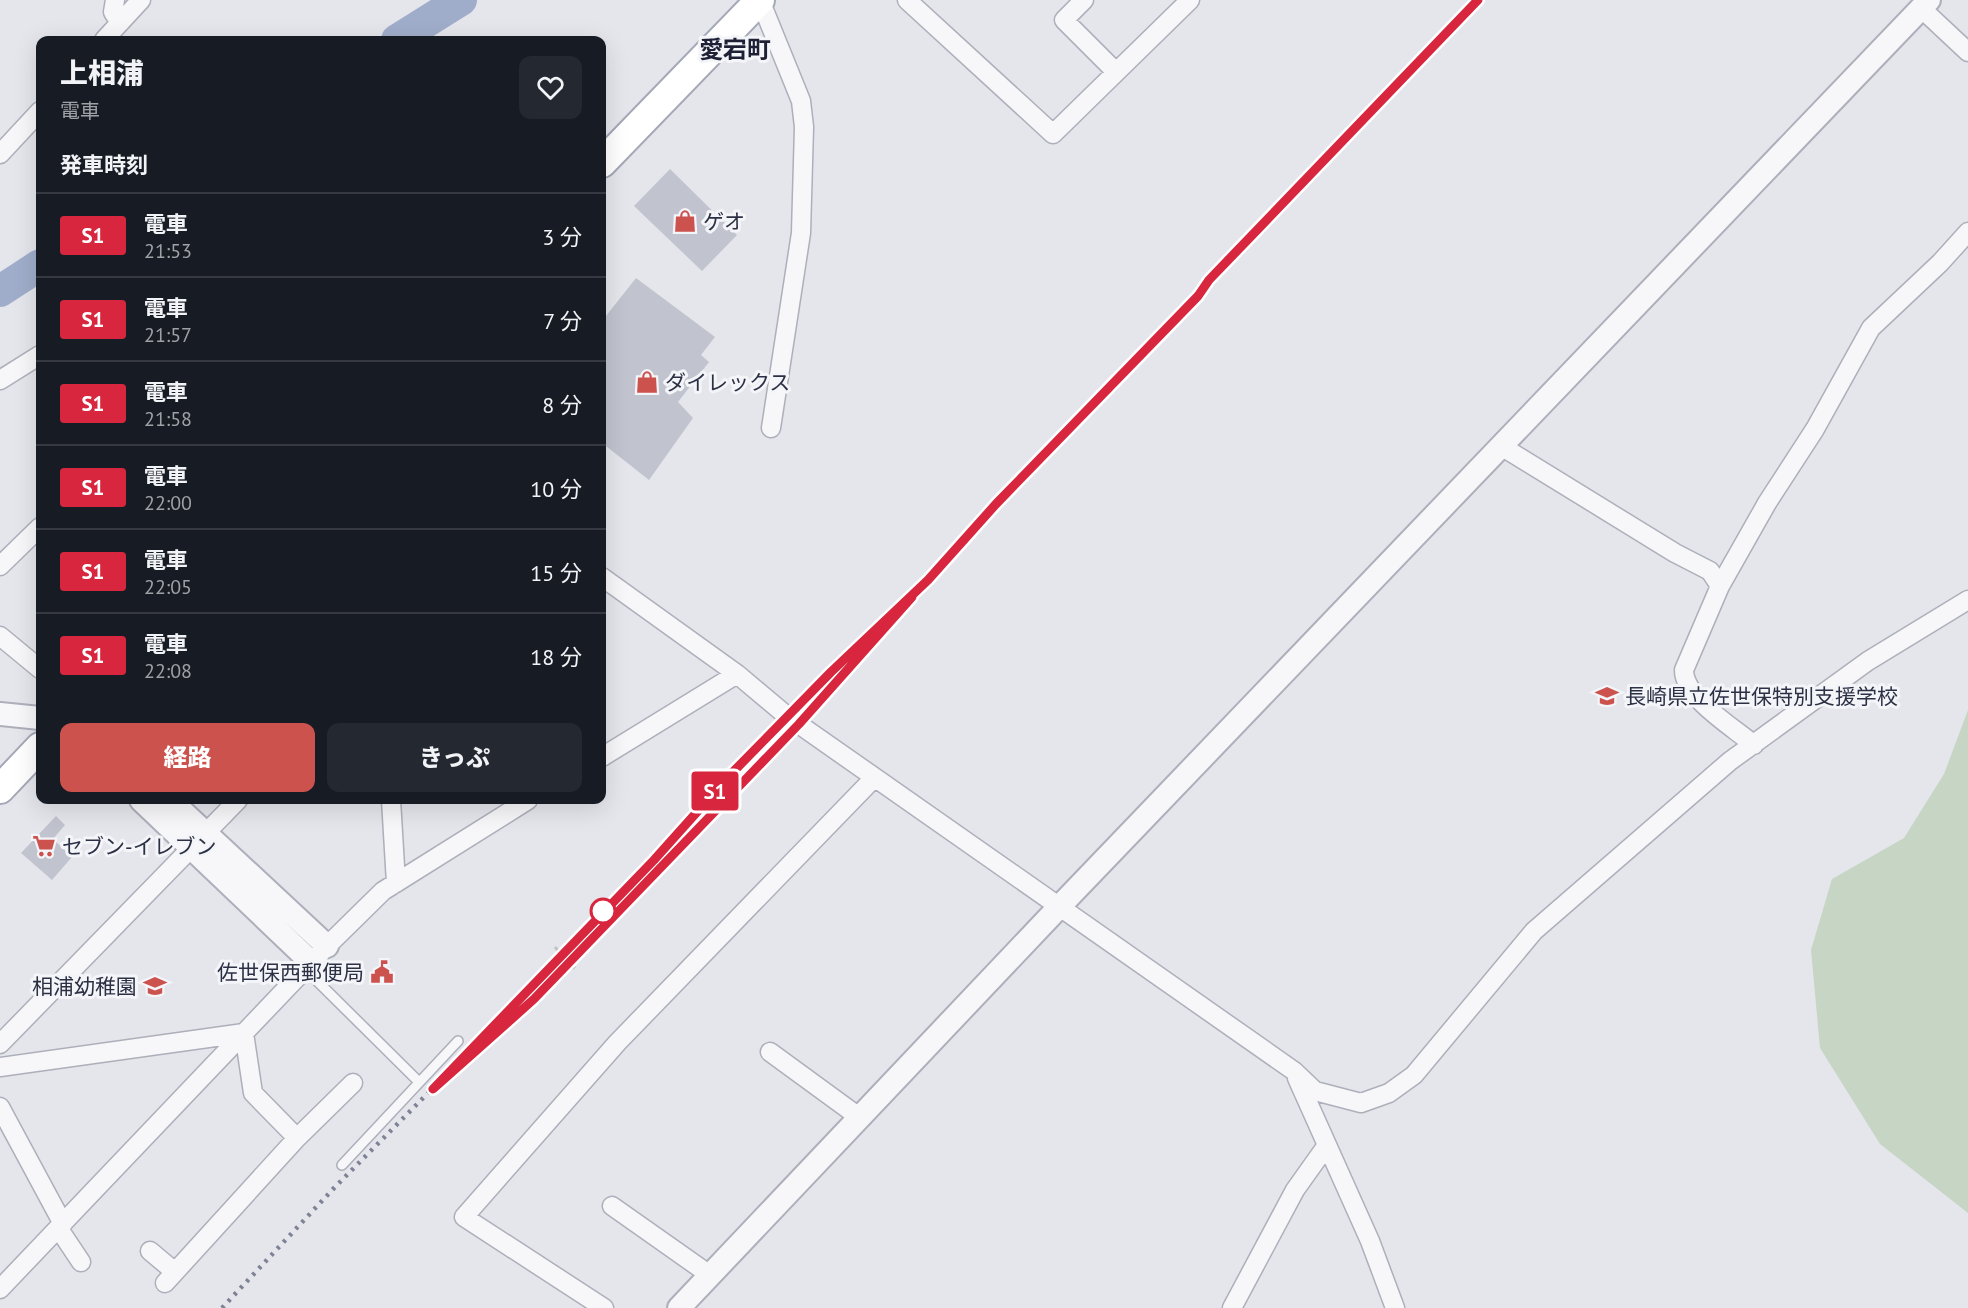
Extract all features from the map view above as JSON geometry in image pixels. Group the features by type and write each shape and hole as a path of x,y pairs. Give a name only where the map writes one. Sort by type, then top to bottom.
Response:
{"main road":[{"path":"606,159 760,0"},
{"path":"0,789 36,751"}],"street":[{"path":"115,0 113,12 120,23"},
{"path":"108,36 141,0"},
{"path":"760,0 801,101 804,127 801,233 771,428"},
{"path":"907,0 1053,134 1190,0"},
{"path":"1084,0 1064,20 1116,72"},
{"path":"679,1308 1060,906 1925,4 1968,52"},
{"path":"0,154 36,115"},
{"path":"1754,745 1692,694 1684,682 1684,670 1720,586 1767,503 1815,429 1871,328 1940,263 1968,232"},
{"path":"0,380 36,358"},
{"path":"1501,446 1675,553 1710,571 1720,586"},
{"path":"0,566 36,531"},
{"path":"606,580 737,674 787,716 1294,1071 1315,1091 1361,1103 1389,1093 1414,1075 1534,931 1730,761 1868,661 1968,600"},
{"path":"0,636 36,666"},
{"path":"606,754 737,674"},
{"path":"0,714 36,718"},
{"path":"604,1308 464,1217 617,1043 874,778"},
{"path":"147,804 198,840"},
{"path":"173,804 198,840 315,960"},
{"path":"0,1044 234,804"},
{"path":"391,804 396,883"},
{"path":"0,1289 383,891 522,804"},
{"path":"0,1067 244,1033"},
{"path":"244,1033 253,1093 297,1138"},
{"path":"770,1052 859,1117"},
{"path":"1294,1071 1370,1241 1395,1308"},
{"path":"150,1251 170,1277 297,1138 353,1083"},
{"path":"0,1107 81,1262"},
{"path":"1232,1308 1295,1191 1327,1145"},
{"path":"612,1206 710,1275"}],"lane":[{"path":"315,960 419,1082"},
{"path":"342,1165 458,1041"}],"path":[{"path":"555,947 573,968 575,966"}],"green space":[{"path":"1968,710 1968,1213 1880,1144 1820,1048 1811,950 1832,879 1904,838 1944,774"}],"building":[{"name":"ゲオ","path":"670,169 737,235 702,271 634,206"},
{"name":"ダイレックス","path":"636,278 715,337 701,355 709,362 678,402 693,418 649,480 606,446 606,316"},
{"name":"セブン-イレブン","path":"56,816 65,825 53,839 72,857 52,880 21,853"}],"waterway":[{"path":"403,36 461,0"},
{"path":"0,291 36,268"}],"railway":[{"path":"433,1089 534,999 799,724 996,504 1478,0"},
{"path":"498,1020 654,859 731,774 858,646"},
{"path":"222,1308 335,1187 438,1083"}],"train":[{"name":"S1","path":"912,597 799,724 534,999 433,1089 609,904 654,860 787,716 928,580 996,504 1193,298 1198,296 1209,280 1478,0"}],"place":[{"name":"ゲオ","path":"685,221"},
{"name":"ダイレックス","path":"647,382"},
{"name":"長崎県立佐世保特別支援学校","path":"1607,696"},
{"name":"セブン-イレブン","path":"44,846"},
{"name":"佐世保西郵便局","path":"382,972"},
{"name":"相浦幼稚園","path":"155,986"}],"district":[{"name":"愛宕町","path":"735,49"}]}
